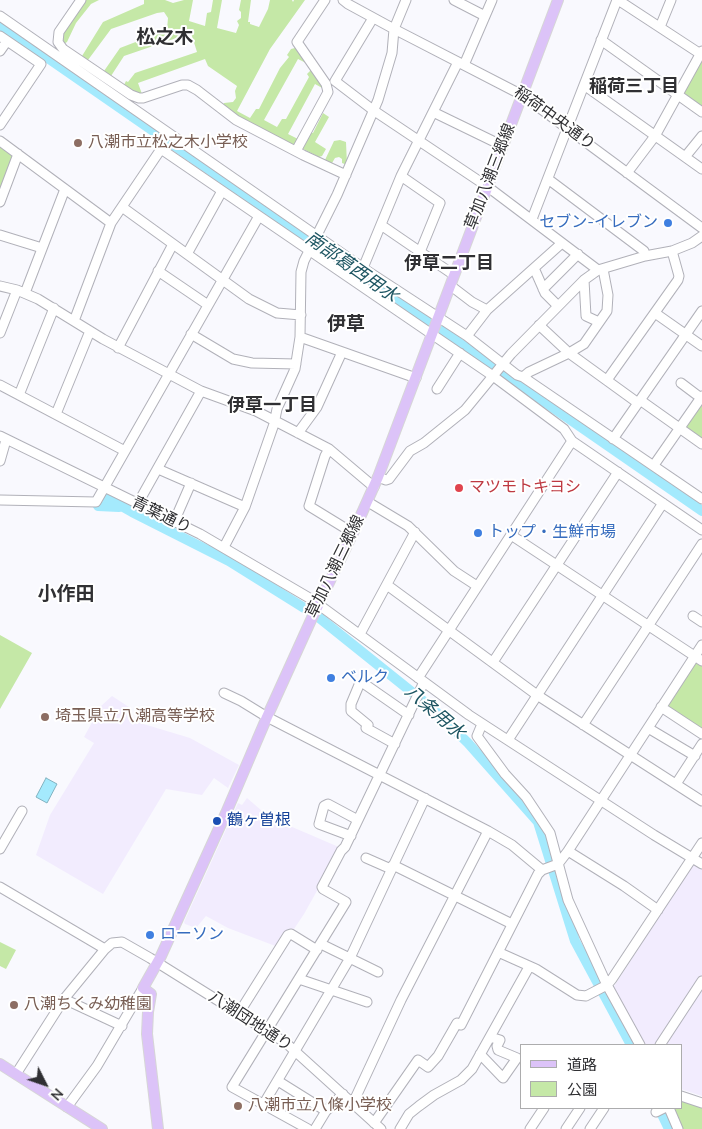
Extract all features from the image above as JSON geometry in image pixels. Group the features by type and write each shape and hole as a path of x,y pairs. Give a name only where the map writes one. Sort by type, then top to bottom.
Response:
{"main road":[{"name":"草加八潮三郷線","path":"143,988 158,963 318,604 368,502 558,0"},
{"path":"143,988 151,994 147,1034 158,1129"},
{"path":"0,1064 102,1129"}],"street":[{"path":"81,0 58,35 58,42 63,49 139,98 146,98 182,86 192,87 236,120 346,175"},
{"path":"296,151 328,92 326,84 297,42 325,0"},
{"name":"稲荷中央通り","path":"343,0 373,18 522,95 702,228"},
{"path":"224,547 245,507 275,421 279,401 294,374 300,337 302,272 309,249 346,175 382,87 392,53 394,29 406,0"},
{"path":"454,0 485,16"},
{"path":"363,268 401,176 433,112 461,64 492,0"},
{"path":"532,220 617,0 701,53 655,136 627,173"},
{"path":"660,26 671,0"},
{"path":"0,16 363,268 435,326 460,353 494,375 564,429 572,441 702,530"},
{"path":"373,18 335,81 373,110 488,187 601,269 608,295 607,311 584,344 529,372 523,377"},
{"path":"0,52 4,38 41,64 0,125"},
{"path":"601,40 702,112"},
{"path":"584,85 702,169"},
{"path":"433,112 503,146"},
{"path":"685,157 702,136"},
{"path":"0,141 111,223"},
{"path":"74,321 111,223 161,149 309,249 435,326 467,336 502,365 523,377 702,499"},
{"path":"0,202 18,154"},
{"path":"401,176 440,203 420,252"},
{"path":"548,178 644,251 645,256"},
{"path":"0,333 42,248 65,189"},
{"path":"187,254 222,191"},
{"path":"122,207 250,299 276,313 301,315"},
{"path":"0,500 96,502 259,216"},
{"path":"381,224 454,275"},
{"path":"0,235 42,248"},
{"path":"0,286 21,292 54,308 118,348 201,392 256,411 329,449 376,482 389,479 410,451 424,443 465,410 539,324 584,280 601,269 645,256 672,251 702,236"},
{"path":"467,336 487,310 562,242"},
{"path":"118,348 173,244"},
{"path":"607,380 678,280 679,276 672,251"},
{"path":"544,290 578,254"},
{"path":"534,268 545,293 558,306"},
{"path":"158,271 208,305"},
{"path":"584,280 586,316 598,322"},
{"path":"450,286 487,310"},
{"path":"19,395 54,308"},
{"path":"612,439 702,311"},
{"path":"655,313 702,346"},
{"path":"539,324 569,353 702,444"},
{"path":"56,414 90,331"},
{"path":"191,334 233,359 252,363 296,364"},
{"path":"300,337 416,378"},
{"path":"298,433 317,407 342,352"},
{"path":"437,390 460,353"},
{"path":"654,466 702,397 680,383"},
{"path":"0,385 125,451"},
{"path":"137,505 201,392"},
{"path":"0,461 3,438"},
{"name":"青葉通り","path":"3,438 224,547 318,604 482,724 702,864"},
{"path":"308,1129 232,1087 346,902 322,889 322,887 351,836 409,715 421,680 449,630 572,441"},
{"path":"329,449 308,506 353,533"},
{"path":"158,469 245,507"},
{"path":"493,662 618,472"},
{"path":"174,522 191,483"},
{"path":"368,502 415,532 454,571 477,586"},
{"path":"508,740 663,503"},
{"path":"360,634 415,532"},
{"path":"511,535 698,658"},
{"path":"583,725 702,544"},
{"path":"387,584 537,695 702,801"},
{"path":"693,616 702,622"},
{"path":"378,1126 418,1060 428,1068 438,1056 459,1024 538,874 542,870 558,864 661,707 698,658 702,646"},
{"path":"395,744 366,728 368,725 351,712 351,704 359,684 363,683 409,715"},
{"path":"224,693 488,831 512,845 542,870"},
{"path":"661,707 702,734"},
{"path":"482,724 477,736 505,774 526,797 550,833 568,900 607,985 639,1044"},
{"path":"648,728 694,756"},
{"path":"676,784 702,744"},
{"path":"263,1105 350,958 424,798"},
{"path":"351,836 319,824 324,806 328,804 358,820"},
{"path":"0,849 22,811"},
{"path":"353,1103 401,1000 488,831"},
{"path":"498,952 536,969 581,997 607,985 702,843"},
{"path":"568,850 658,910"},
{"path":"366,858 392,867 455,895 512,924"},
{"path":"0,888 105,949 64,999 16,1074"},
{"path":"240,1013 288,935 291,934 350,958 378,972"},
{"name":"八潮団地通り","path":"105,949 112,944 122,942 267,1030 296,1051 378,1126"},
{"path":"400,1129 409,1114 434,1095 461,1080 472,1069 529,967"},
{"path":"299,979 367,1002"},
{"path":"661,1044 702,981"},
{"path":"67,1107 97,1066 143,988"},
{"path":"64,999 122,1026"},
{"path":"480,1054 503,1078 518,1058 498,1050 497,1046 500,1040 490,1037"},
{"path":"278,1081 326,1111"},
{"path":"314,1129 326,1111 343,1094"},
{"path":"682,1096 702,1102"},
{"path":"530,1129 543,1109"},
{"path":"566,1129 579,1109"},
{"path":"590,1129 603,1109"},
{"path":"669,1109 678,1129"}],"shaded area":[{"path":"112,696 132,709 129,717 130,720 190,738 239,765 228,788 214,778 202,795 166,789 103,894 36,855 50,815 94,743 84,737 101,706"},
{"path":"247,798 269,817 341,848 304,914 292,932 289,930 278,947 228,928 206,916 196,928 184,922 238,803 242,805"},
{"path":"693,864 702,869 702,1096 682,1089 682,1044 642,1044 613,988"}],"green space":[{"path":"86,0 99,0 91,4 76,23 67,42 64,44 62,35"},
{"path":"144,0 165,0 173,3 193,0 189,21 205,26 207,13 211,12 213,0 222,0 217,28 236,33 239,25 237,21 241,18 239,10 241,0 251,0 248,22 259,27 268,9 270,0 292,0 293,2 294,0 305,0 270,49 237,111 250,118 256,109 259,109 280,68 289,57 287,55 291,49 295,48 308,64 298,59 264,120 277,127 282,119 286,119 309,77 307,74 311,70 324,89 315,84 288,134 298,139 295,145 237,117 222,106 224,103 233,102 236,98 235,91 237,86 208,66 205,59 138,83 142,94 136,93 124,85 135,73 197,52 191,33 124,56 111,76 104,71 120,48 167,30 168,18 164,12 111,29 88,60 82,56 103,22 144,4"},
{"path":"702,60 702,109 682,93"},
{"path":"323,113 329,117 315,142 326,149 322,156 319,157 301,148 310,132 313,133"},
{"path":"334,141 346,142 347,165 342,163 342,159 339,157 335,158 332,163 325,160"},
{"path":"0,145 14,156 0,195"},
{"path":"702,401 702,441 686,430 685,425"},
{"path":"0,635 32,653 0,709"},
{"path":"698,661 702,664 702,731 667,708 666,705 694,662"},
{"path":"0,942 16,950 6,969 0,966"},
{"path":"682,1098 702,1105 702,1129 678,1129 670,1109 682,1109"}],"water":[{"path":"46,778 57,784 47,803 36,797"}],"waterway":[{"name":"南部葛西用水","path":"0,25 702,511"},
{"name":"八条用水","path":"107,498 229,561 317,616 433,709 468,743 538,822 575,941 630,1044"},
{"path":"98,506 119,507"},
{"name":"八条用水","path":"659,1109 669,1129"}],"place":[{"name":"八潮市立松之木小学校","path":"78,143"},
{"name":"セブン-イレブン","path":"668,223"},
{"name":"マツモトキヨシ","path":"459,488"},
{"name":"トップ・生鮮市場","path":"478,533"},
{"name":"ベルク","path":"331,678"},
{"name":"埼玉県立八潮高等学校","path":"45,717"},
{"name":"鶴ヶ曽根","path":"217,821"},
{"name":"ローソン","path":"150,935"},
{"name":"八潮ちくみ幼稚園","path":"14,1005"},
{"name":"八潮市立八條小学校","path":"238,1106"}],"district":[{"name":"松之木","path":"165,38"},
{"name":"稲荷三丁目","path":"634,88"},
{"name":"伊草二丁目","path":"449,265"},
{"name":"伊草","path":"346,325"},
{"name":"伊草一丁目","path":"272,407"},
{"name":"小作田","path":"66,595"}]}
